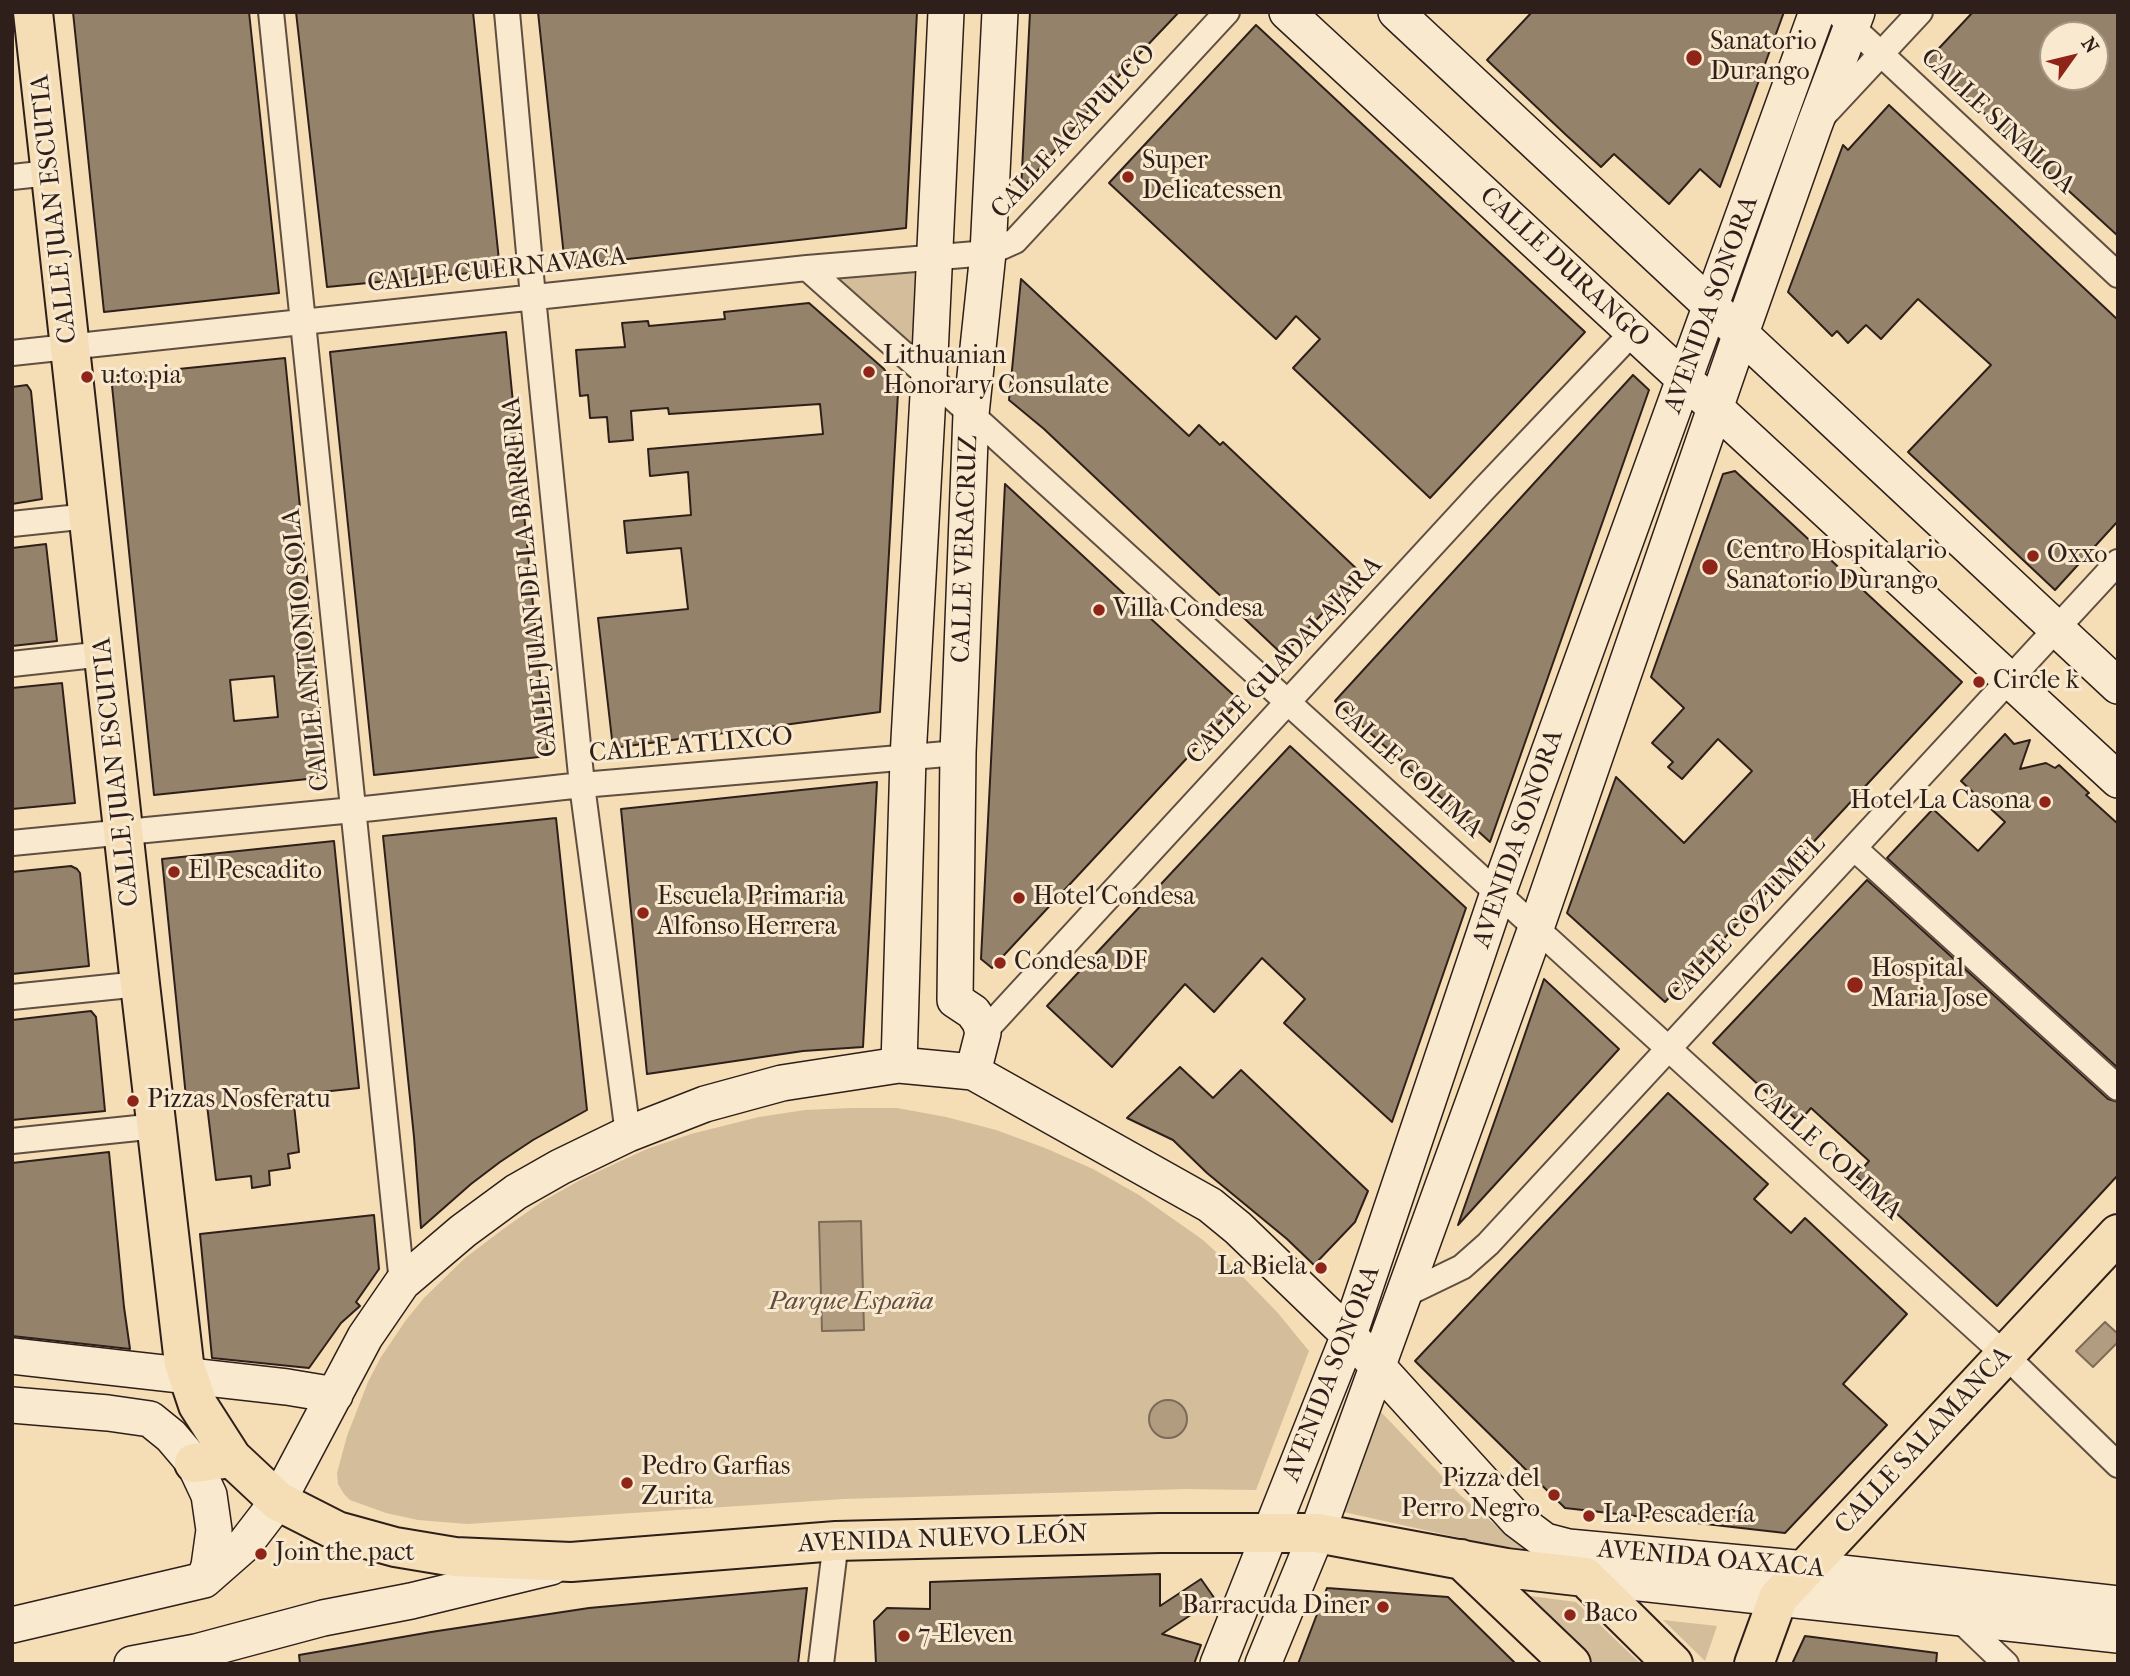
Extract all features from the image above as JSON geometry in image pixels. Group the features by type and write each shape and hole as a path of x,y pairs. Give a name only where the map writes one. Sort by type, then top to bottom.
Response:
{"main road":[{"name":"CALLE VERACRUZ","path":"899,1065 908,758 946,12"},
{"name":"CALLE VERACRUZ","path":"955,1000 958,753 971,414 988,253 1000,12"},
{"name":"CALLE DURANGO","path":"1287,12 2118,780"},
{"path":"1396,12 2118,686"},
{"name":"AVENIDA SONORA","path":"1218,1664 1349,1335 1498,893 1817,12"},
{"name":"AVENIDA SONORA","path":"1263,1664 1317,1533 1536,928 1793,190 1848,17"},
{"name":"CALLE JUAN ESCUTIA","path":"26,23 50,173 184,1363 198,1405 232,1458 278,1501"},
{"path":"1760,172 1793,190"},
{"path":"1570,695 1611,712"},
{"path":"12,1625 204,1580 245,1544 278,1501 365,1337 402,1283 463,1231 516,1192 628,1134 705,1104 782,1083 899,1065 973,1072 984,1033 973,1012 955,1000 928,999 905,1007 899,1019"},
{"name":"AVENIDA OAXACA","path":"973,1072 1210,1205 1238,1228 1349,1335 1517,1520 1545,1541 1568,1547 1806,1569 2118,1604"},
{"path":"1435,1082 1476,1095"},
{"path":"1391,1213 1428,1226"},
{"name":"CALLE SALAMANCA","path":"1754,1664 1778,1598 2118,1234"},
{"path":"12,1356 335,1395"},
{"path":"108,1413 114,1390 112,1367"},
{"path":"12,1405 150,1419 171,1436 194,1463 209,1495 214,1530 209,1566 204,1580"},
{"path":"194,1463 232,1458"},
{"name":"AVENIDA NUEVO LEÓN","path":"278,1501 337,1531 395,1548 455,1557 570,1562 836,1541 1160,1533 1317,1533"},
{"name":"AVENIDA OAXACA","path":"1317,1533 1506,1568 2118,1635"},
{"path":"1461,1559 1571,1664"},
{"name":"AVENIDA NUEVO LEÓN","path":"132,1664 197,1658 323,1618 411,1601 570,1562"},
{"path":"1585,1577 1673,1664"}],"street":[{"name":"CALLE ANTONIO SOLA","path":"271,12 402,1283"},
{"name":"CALLE JUAN DE LA BARRERA","path":"507,12 582,785 628,1134"},
{"name":"CALLE ACAPULCO","path":"988,253 1015,241 1227,12"},
{"path":"1814,126 1920,12"},
{"name":"CALLE SINALOA","path":"1848,17 1881,54 2118,275"},
{"path":"12,177 50,173"},
{"name":"CALLE CUERNAVACA","path":"12,353 807,268 988,253"},
{"name":"CALLE COLIMA","path":"807,268 2004,1354 2118,1465"},
{"name":"CALLE GUADALAJARA","path":"984,1033 1287,702 1633,332"},
{"path":"12,524 89,516"},
{"name":"CALLE COZUMEL","path":"1402,1296 1462,1267 1488,1244 2118,562"},
{"path":"12,664 104,654"},
{"name":"CALLE ATLIXCO","path":"12,843 582,785 958,753"},
{"path":"1854,848 2118,1088"},
{"path":"12,997 140,984"},
{"path":"12,1141 157,1126"},
{"path":"821,1664 836,1541"},
{"path":"1956,1616 2006,1664"}],"green space":[{"path":"918,268 915,350 834,278"},
{"name":"Parque España","path":"897,1108 946,1117 996,1130 1045,1148 1093,1169 1139,1195 1203,1240 1241,1275 1277,1312 1309,1351 1256,1490 1185,1489 844,1499 467,1524 418,1520 386,1513 350,1500 344,1494 338,1484 337,1473 347,1436 368,1382 406,1320 424,1298 465,1258 543,1201 584,1178 647,1149 691,1134 759,1117 805,1110"},
{"path":"1381,1412 1460,1495 1501,1530 1532,1550 1560,1560 1339,1511"},
{"path":"1523,1595 1576,1602 1641,1664 1594,1664"},
{"path":"1663,1620 1717,1626 1705,1661"}],"shaded area":[{"path":"861,1221 864,1330 822,1331 819,1222"},
{"path":"2105,1322 2118,1334 2118,1342 2093,1367 2076,1351"},
{"path":"1168,1400 1182,1405 1187,1419 1182,1433 1168,1438 1154,1433 1149,1419 1154,1405"}],"building":[{"path":"73,12 249,12 279,293 104,312"},
{"path":"296,12 473,12 500,270 327,287"},
{"path":"538,12 917,12 906,228 565,266"},
{"path":"1030,12 1179,12 1124,70 1021,190"},
{"path":"1532,12 1784,12 1720,187 1700,169 1669,204 1614,154 1601,167 1565,134 1487,60"},
{"path":"1973,12 2118,12 2118,236 1927,61"},
{"path":"1256,25 1585,332 1430,498 1293,368 1320,339 1296,316 1276,339 1109,183"},
{"path":"1889,105 2118,320 2118,521 2055,590 1908,452 1991,365 1918,299 1881,339 1866,325 1848,343 1837,331 1832,336 1788,292 1843,145 1848,150"},
{"path":"1021,279 1189,436 1199,425 1220,445 1223,442 1361,573 1283,655 1044,429 1009,400"},
{"path":"809,303 884,369 898,393 880,712 613,748 598,618 688,609 681,548 627,553 624,521 691,515 688,472 650,476 648,449 823,434 820,404 669,414 668,408 631,411 633,440 609,442 607,417 590,418 588,395 580,396 576,350 625,347 622,323 648,321 649,326 725,319 724,312"},
{"path":"506,332 548,756 374,775 330,352"},
{"path":"285,358 327,777 154,795 111,376","holes":["274,676 278,717 234,721 230,680"]},
{"path":"1633,375 1649,390 1490,842 1335,701"},
{"path":"27,385 31,391 42,499 12,504 12,387"},
{"path":"1735,471 1962,682 1665,1002 1567,913 1616,777 1684,843 1752,771 1718,739 1682,779 1668,767 1673,762 1652,743 1684,708 1651,677 1723,474"},
{"path":"1005,484 1240,701 992,968 981,959"},
{"path":"46,544 57,641 12,646 12,548"},
{"path":"62,683 75,803 12,809 12,688"},
{"path":"2005,734 2014,744 2030,740 2020,769 2046,763 2055,768 2059,765 2089,793 2086,795 2118,824 2118,1068 1887,858 1933,809 1978,851 2005,822 1961,781"},
{"path":"1290,746 1466,908 1392,1122 1284,1023 1305,999 1262,958 1214,1012 1185,984 1112,1067 1047,1006"},
{"path":"877,782 863,1047 803,1051 647,1074 621,809"},
{"path":"556,818 587,1110 500,1162 421,1228 383,836"},
{"path":"334,841 359,1088 293,1095 299,1152 288,1154 290,1168 269,1171 270,1185 252,1188 251,1176 216,1180 207,1105 187,1107 162,859"},
{"path":"71,866 80,873 89,966 12,974 12,872"},
{"path":"1867,880 2108,1099 2118,1102 2118,1175 1997,1306 1856,1176 1869,1161 1811,1108 1799,1122 1713,1043"},
{"path":"1544,979 1619,1049 1458,1225 1507,1086"},
{"path":"91,1011 96,1017 105,1111 12,1120 12,1020"},
{"path":"1180,1067 1213,1098 1241,1070 1368,1191 1355,1222 1314,1265 1287,1239 1207,1173 1173,1140 1127,1118"},
{"path":"1668,1093 1768,1184 1754,1199 1791,1233 1805,1218 1907,1314 1843,1384 1887,1425 1785,1533 1565,1508 1415,1361"},
{"path":"109,1152 130,1349 12,1336 12,1163"},
{"path":"374,1215 379,1269 356,1302 360,1306 341,1323 309,1368 212,1358 200,1234"},
{"path":"1160,1574 1160,1606 1201,1579 1215,1599 1162,1634 1201,1645 1194,1664 876,1664 874,1621 887,1608 930,1609 930,1582"},
{"path":"807,1588 798,1664 300,1664 299,1655 589,1608"},
{"path":"1327,1588 1448,1597 1516,1664 1298,1664"},
{"path":"1805,1636 1937,1653 1936,1664 1792,1664"}],"place":[{"name":"Sanatorio Durango","path":"1694,58"},
{"name":"Super Delicatessen","path":"1128,177"},
{"name":"Lithuanian Honorary Consulate","path":"869,372"},
{"name":"u.to.pia","path":"87,377"},
{"name":"Oxxo","path":"2033,556"},
{"name":"Centro Hospitalario Sanatorio Durango","path":"1710,567"},
{"name":"Villa Condesa","path":"1099,610"},
{"name":"Circle k","path":"1979,682"},
{"name":"Hotel La Casona","path":"2045,802"},
{"name":"El Pescadito","path":"174,872"},
{"name":"Hotel Condesa","path":"1019,898"},
{"name":"Escuela Primaria Alfonso Herrera","path":"643,913"},
{"name":"Condesa DF","path":"1000,963"},
{"name":"Hospital Maria Jose","path":"1855,985"},
{"name":"Pizzas Nosferatu","path":"133,1101"},
{"name":"La Biela","path":"1321,1268"},
{"name":"Pedro Garfias Zurita","path":"627,1483"},
{"name":"Pizza del Perro Negro","path":"1554,1495"},
{"name":"La Pescadería","path":"1589,1516"},
{"name":"Join the pact","path":"261,1554"},
{"name":"Barracuda Diner","path":"1383,1607"},
{"name":"Baco","path":"1570,1615"},
{"name":"7-Eleven","path":"904,1636"}]}
